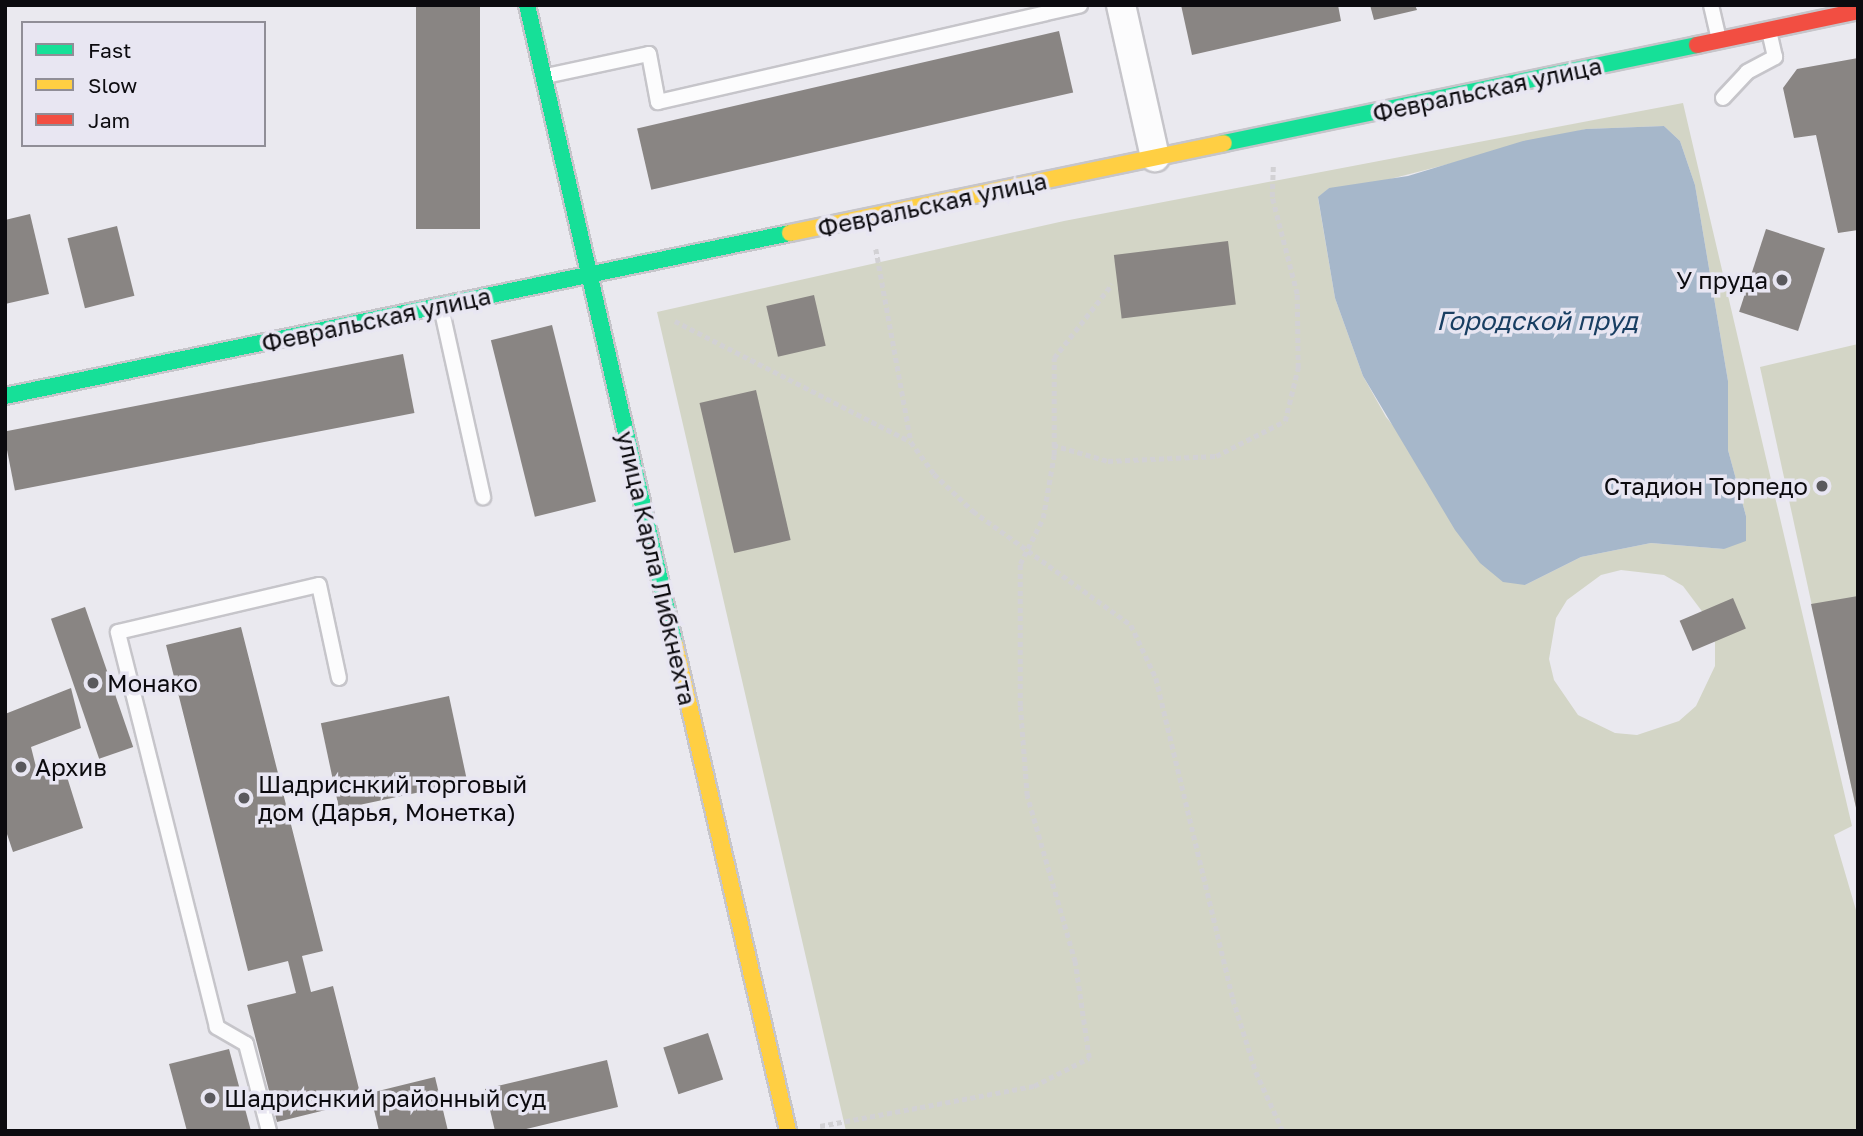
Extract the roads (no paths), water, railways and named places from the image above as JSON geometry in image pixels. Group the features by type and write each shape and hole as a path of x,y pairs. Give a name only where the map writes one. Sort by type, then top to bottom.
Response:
{"street":[{"name":"улица Карла Либкнехта","path":"527,5 787,1130"},
{"path":"1121,5 1155,158"},
{"name":"Февральская улица","path":"5,396 1858,11"}],"lane":[{"path":"543,76 649,54 658,102 1080,5"},
{"path":"1712,5 1719,40"},
{"path":"1723,98 1747,72 1775,57 1769,30"},
{"path":"441,306 483,497"},
{"path":"269,1131 246,1044 217,1027 118,632 318,585 339,678"}],"water":[{"name":"Городской пруд","path":"1664,126 1680,141 1695,185 1728,381 1728,450 1746,516 1746,541 1724,549 1651,543 1581,557 1525,585 1503,582 1480,563 1455,530 1363,376 1335,298 1318,197 1329,188 1408,176 1523,141 1586,129"}],"place":[{"name":"У пруда","path":"1782,280"},
{"name":"Стадион Торпедо","path":"1822,486"},
{"name":"Монако","path":"93,683"},
{"name":"Архив","path":"21,767"},
{"name":"Шадриснкий торговый дом (Дарья, Монетка)","path":"244,798"},
{"name":"Шадриснкий районный суд","path":"210,1098"}]}
